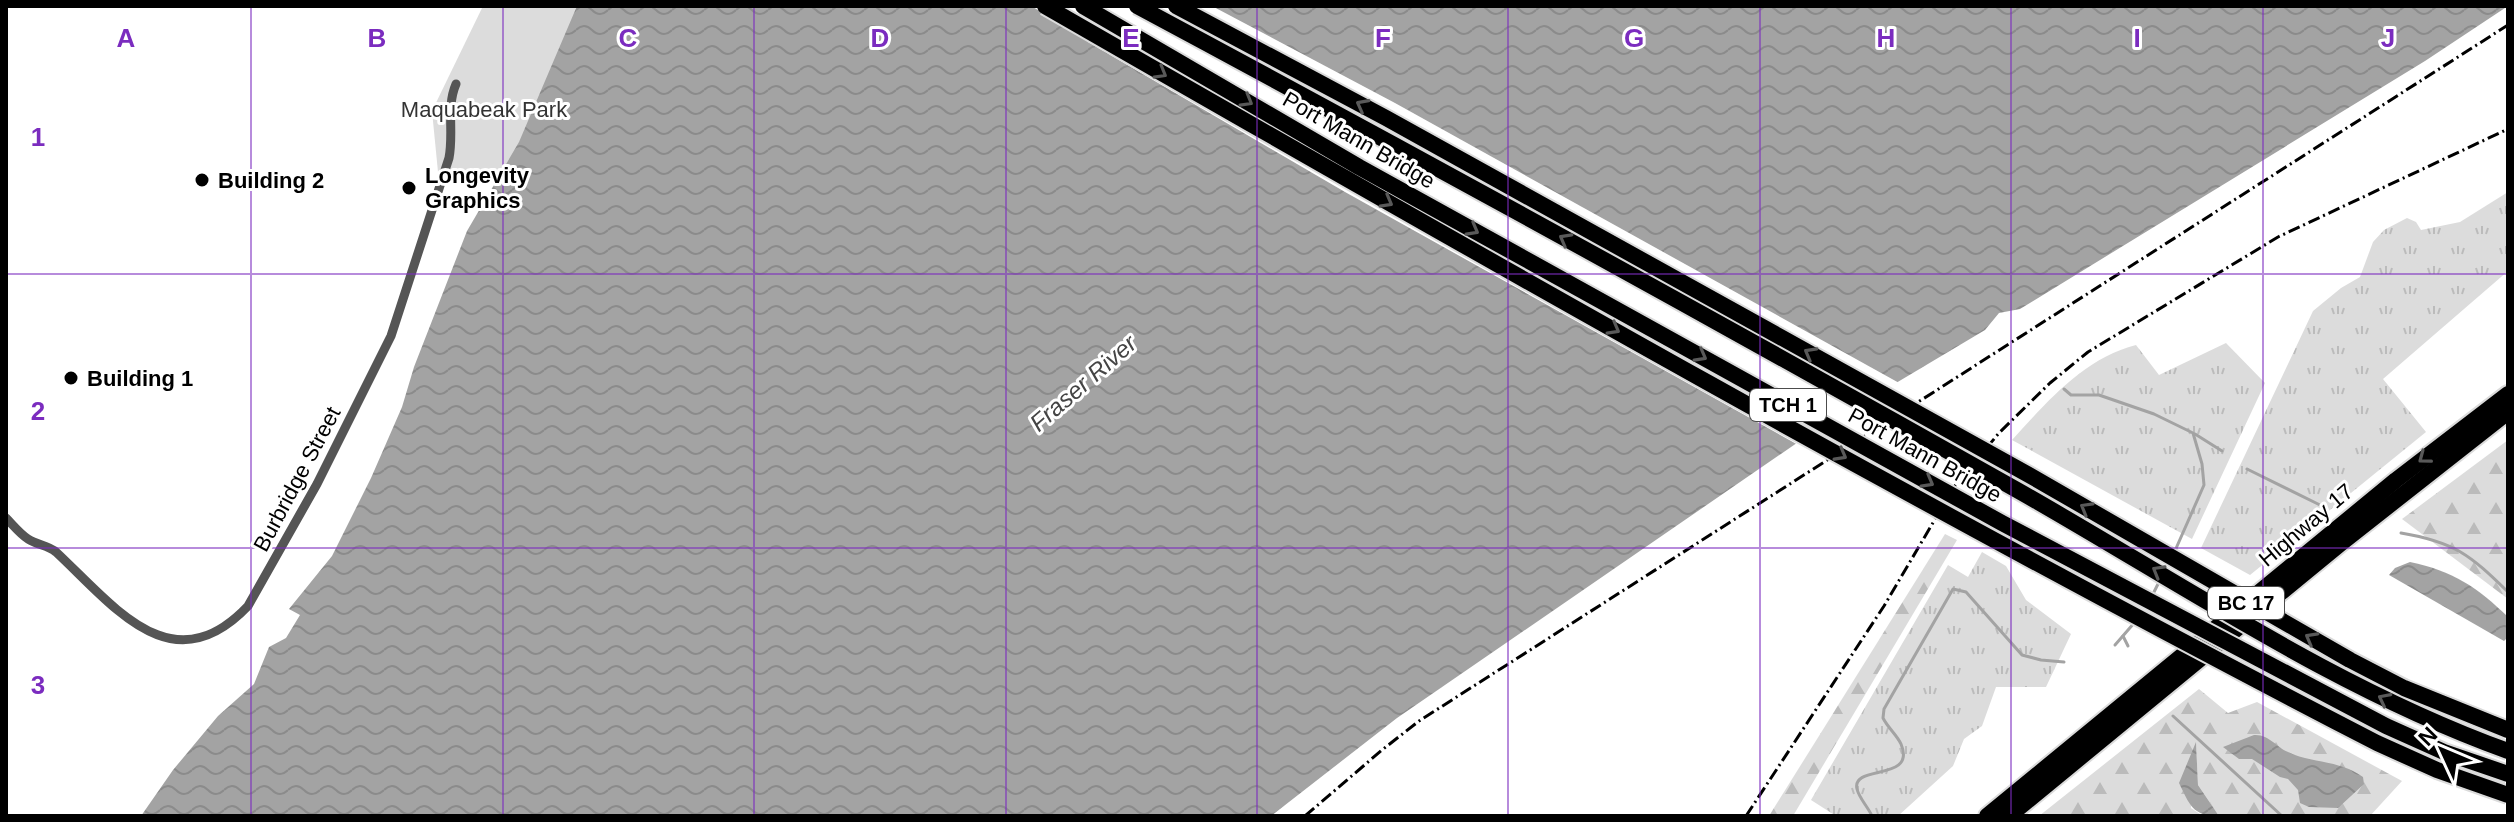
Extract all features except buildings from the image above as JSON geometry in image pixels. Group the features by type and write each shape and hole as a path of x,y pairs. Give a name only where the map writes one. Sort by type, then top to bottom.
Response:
{"highway":[{"path":"1045,6 1351,182 1993,539 2377,743 2437,770 2508,795"},
{"name":"Port Mann Bridge","path":"1083,6 1373,174 2002,523 2386,726 2444,752 2508,774"},
{"name":"Port Mann Bridge","path":"1137,6 1377,135 1953,454 2341,677 2438,724 2508,751"},
{"path":"1176,6 1386,118 2003,460 2350,660 2404,688 2508,730"},
{"name":"Highway 17","path":"1987,816 2396,480 2508,394"},
{"name":"Highway 17","path":"2009,816 2328,554 2508,412"}],"street":[{"name":"Burbridge Street","path":"6,518 30,541 50,547 121,613 143,629 168,639 192,640 216,633 233,623 248,606 317,484 391,336 449,158 451,97 456,84"}],"green space":[{"name":"Maquabeak Park","path":"483,6 581,6 506,172 438,172 432,111"},
{"path":"2508,192 2508,271 2383,379 2426,432 2250,575 2201,548 2313,311 2360,277 2373,242 2384,230 2407,218 2416,222 2421,230 2460,222"},
{"path":"2226,343 2265,383 2192,539 2012,440 2068,383 2117,351 2136,345 2159,375"},
{"path":"2508,440 2508,599 2402,519"},
{"path":"1945,534 1957,540 1793,816 1769,816"},
{"path":"1982,552 2006,566 2026,600 2071,634 2046,687 1996,687 1982,726 1964,739 1953,766 1898,816 1836,816 1811,800 1948,565 1968,577"},
{"path":"2199,689 2228,713 2257,702 2402,781 2370,816 2219,816 2198,785 2196,743 2191,808 2203,816 2039,816"}],"water":[{"name":"Fraser River","path":"577,6 2508,6 2425,61 2020,309 1999,313 1985,330 1807,436 1397,718 1271,816 141,816 173,770 218,716 254,684 269,647 286,638 300,615 289,609 332,556 402,407 414,367 467,231 519,142"},
{"path":"2410,562 2452,575 2486,597 2508,617 2508,637 2504,641 2389,575 2395,568"},
{"path":"2254,735 2264,737 2297,756 2353,771 2363,777 2364,784 2338,808 2309,807 2300,803 2298,790 2288,779 2252,759 2239,759 2223,747"},
{"path":"2196,742 2198,785 2219,816 2203,814 2193,808 2179,783"}],"pier":[{"path":"1031,6 1212,6 1395,103 1901,384 1800,446 1345,192"}],"waterway":[{"path":"2064,389 2071,395 2099,395 2154,414 2193,433 2204,485 2174,553"},
{"path":"2195,434 2222,451"},
{"path":"2247,469 2320,505"},
{"path":"2401,533 2435,541 2460,552 2483,568 2508,592"},
{"path":"2152,596 2159,582"},
{"path":"1872,816 1858,792 1858,781 1900,764 1903,756 1901,744 1883,718 1884,709 1953,589 1966,592 2022,655 2064,662"},
{"path":"2115,645 2135,622"},
{"path":"2123,636 2128,646"},
{"path":"2173,716 2282,816"}],"railway":[{"path":"1305,816 1419,721 2508,25"},
{"path":"1746,816 1884,606 1954,487 1999,433 2050,383 2088,352 2278,237 2508,129"}],"place":[{"name":"Building 2","path":"202,180"},
{"name":"Longevity Graphics","path":"409,188"},
{"name":"Building 1","path":"71,378"}]}
